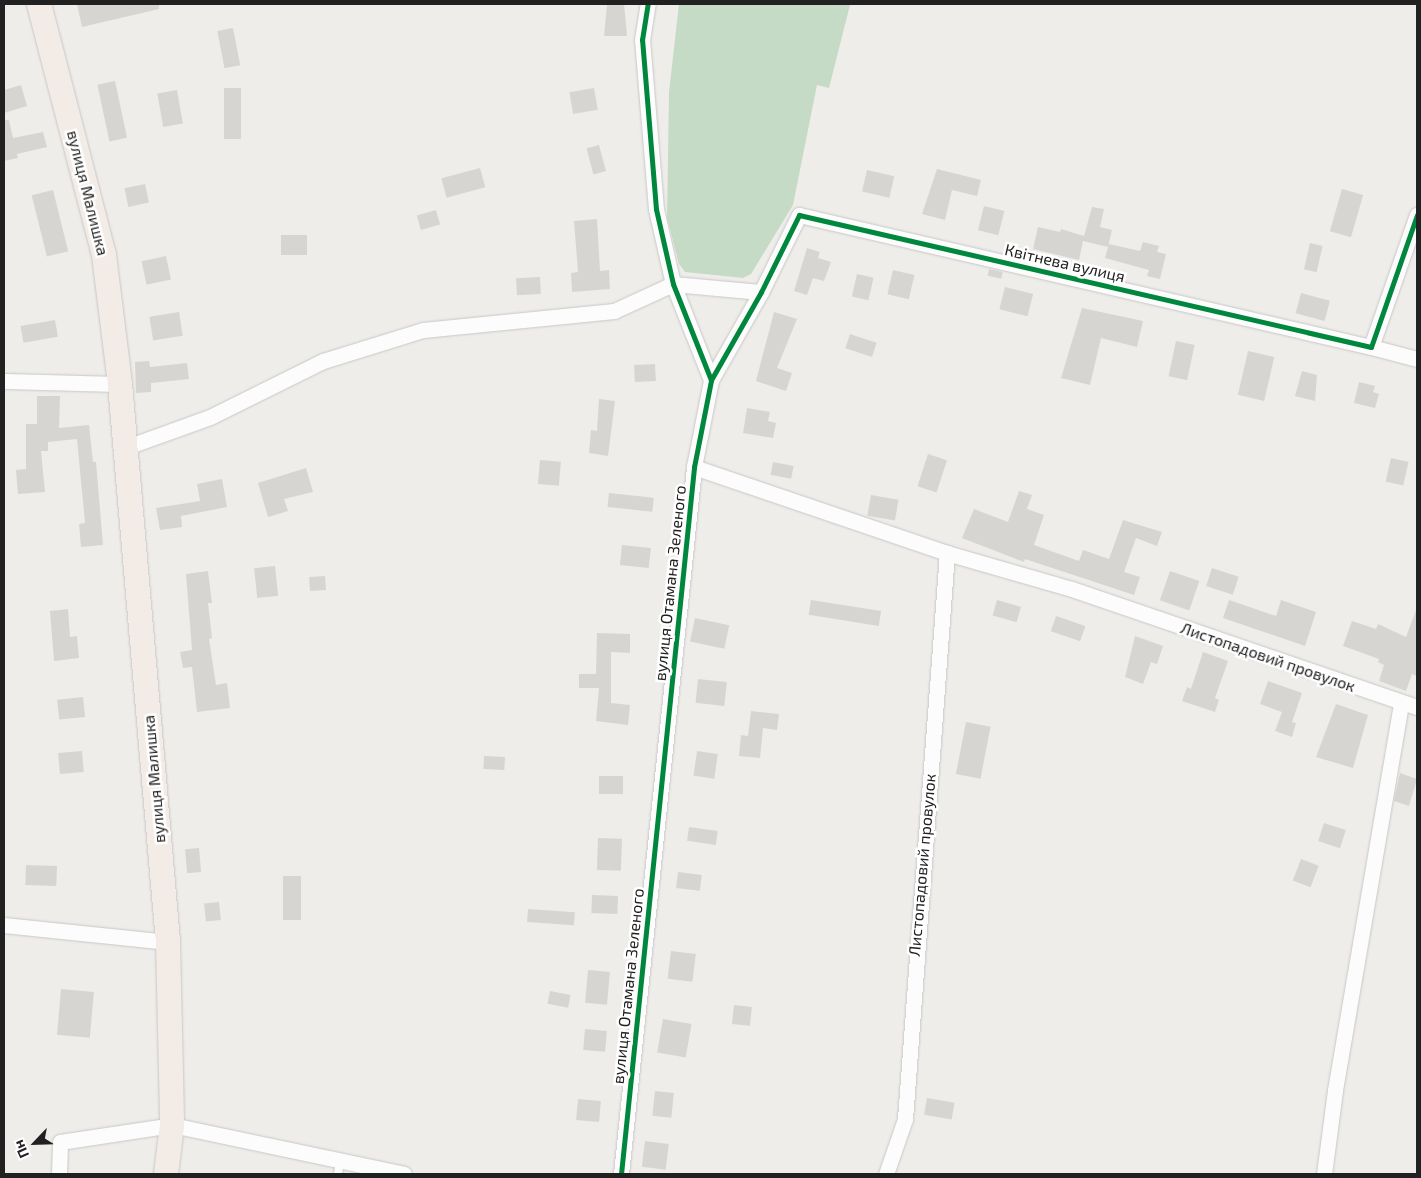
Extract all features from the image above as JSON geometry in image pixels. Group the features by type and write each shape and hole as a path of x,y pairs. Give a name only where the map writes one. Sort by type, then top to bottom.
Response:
{"main road":[{"name":"вулиця Малишка","path":"39,4 104,255 120,384 168,942 172,1125 166,1174"}],"street":[{"path":"648,4 642,40 656,209 673,284 711,380"},
{"name":"Квітнева вулиця","path":"711,380 761,292 800,215 1371,346"},
{"path":"1417,215 1371,346 1417,359"},
{"path":"124,448 210,417 323,361 423,330 614,311 673,284 761,292"},
{"name":"вулиця Отамана Зеленого","path":"621,1174 694,467 711,380"},
{"path":"4,381 120,384"},
{"name":"Листопадовий провулок","path":"694,467 947,552 1072,589 1417,707"},
{"name":"Листопадовий провулок","path":"886,1174 905,1119 947,552"},
{"path":"1324,1174 1335,1090 1401,703"},
{"path":"4,925 168,942"},
{"path":"59,1174 60,1142 172,1125 339,1167 404,1174"}],"green space":[{"path":"679,4 850,5 829,88 817,85 793,205 751,274 743,278 685,272 679,264 667,217 669,92"}],"building":[{"path":"77,4 159,4 159,9 82,27"},
{"path":"607,4 624,4 627,36 604,36"},
{"path":"233,28 240,65 225,68 217,31"},
{"path":"115,81 127,138 109,141 97,85"},
{"path":"21,85 27,106 4,113 4,90"},
{"path":"224,88 241,88 241,139 224,139"},
{"path":"594,88 598,110 573,114 569,92"},
{"path":"177,90 183,123 163,127 157,93"},
{"path":"4,120 9,120 13,138 43,132 47,147 17,154 18,158 4,161"},
{"path":"599,145 606,171 593,174 586,148"},
{"path":"480,168 485,187 447,198 441,178"},
{"path":"937,169 981,180 977,196 952,190 945,220 922,214"},
{"path":"867,170 894,176 889,198 862,191"},
{"path":"145,184 149,203 128,207 124,188"},
{"path":"1342,189 1363,195 1351,237 1330,231"},
{"path":"53,190 68,251 47,256 32,195"},
{"path":"984,206 1004,211 998,235 978,230"},
{"path":"1092,207 1104,209 1100,227 1112,230 1108,247 1083,241 1079,260 1033,249 1038,227 1060,232 1061,229 1084,236"},
{"path":"436,210 440,224 421,230 417,216"},
{"path":"597,219 600,271 609,270 610,289 572,292 571,273 578,272 574,221"},
{"path":"281,235 307,235 307,255 281,255"},
{"path":"1143,242 1159,246 1157,252 1166,254 1160,279 1147,276 1149,270 1105,258 1109,244 1140,251"},
{"path":"1310,243 1323,246 1317,272 1304,269"},
{"path":"807,248 820,252 818,258 831,262 824,281 813,278 807,295 794,291"},
{"path":"166,256 171,279 147,285 142,261"},
{"path":"989,269 1003,272 1001,279 988,276"},
{"path":"893,270 914,275 909,299 887,294"},
{"path":"857,274 874,278 868,300 852,296"},
{"path":"540,277 541,294 517,295 516,278"},
{"path":"1005,287 1033,294 1028,316 999,309"},
{"path":"1301,293 1330,301 1325,321 1296,313"},
{"path":"1082,308 1143,321 1137,347 1101,338 1090,385 1061,378"},
{"path":"179,312 183,336 153,340 149,317"},
{"path":"774,312 797,319 777,368 792,373 786,391 756,381"},
{"path":"55,320 58,337 23,343 21,326"},
{"path":"850,334 877,343 872,357 845,348"},
{"path":"1176,341 1195,345 1187,380 1169,376"},
{"path":"1248,351 1274,357 1264,401 1238,395"},
{"path":"149,361 150,367 187,363 189,379 151,383 151,392 136,393 135,362"},
{"path":"655,364 656,381 635,382 634,365"},
{"path":"1302,371 1317,375 1315,401 1295,396"},
{"path":"1359,382 1375,386 1373,392 1379,394 1375,408 1354,403"},
{"path":"37,396 60,396 59,428 89,425 93,462 96,462 103,545 81,547 79,524 85,523 77,439 48,442 48,451 41,451 45,492 18,494 16,470 26,469 26,424 37,424"},
{"path":"599,399 615,401 608,456 589,453 591,430 597,431"},
{"path":"747,408 770,412 768,421 776,423 773,438 743,433"},
{"path":"928,454 947,460 937,493 917,486"},
{"path":"1391,458 1409,462 1403,485 1386,481"},
{"path":"540,460 561,462 559,486 538,484"},
{"path":"773,462 794,466 791,479 771,475"},
{"path":"306,468 313,492 284,499 288,511 268,517 258,483"},
{"path":"222,479 227,507 181,516 182,527 160,530 156,508 200,501 197,484"},
{"path":"1019,491 1032,495 1027,509 1044,515 1034,545 1079,561 1083,550 1109,559 1123,520 1162,532 1157,546 1136,538 1124,572 1140,577 1134,595 1025,559 1024,562 962,538 974,509 1008,522"},
{"path":"609,493 654,498 652,512 608,507"},
{"path":"871,495 899,500 895,521 867,516"},
{"path":"622,545 651,548 649,568 620,565"},
{"path":"275,566 278,596 257,598 254,568"},
{"path":"1212,568 1239,577 1233,595 1206,586"},
{"path":"208,571 212,603 208,603 212,638 209,639 216,685 227,683 230,708 197,712 192,667 183,668 180,652 192,650 186,574"},
{"path":"1170,571 1199,581 1189,610 1160,600"},
{"path":"325,576 326,590 310,591 309,577"},
{"path":"811,600 881,611 879,626 809,615"},
{"path":"997,600 1021,607 1017,622 993,615"},
{"path":"1229,600 1276,616 1281,600 1316,612 1305,646 1223,618"},
{"path":"68,609 70,637 77,636 79,658 54,661 50,611"},
{"path":"1416,610 1417,676 1412,674 1406,691 1379,681 1384,665 1378,662 1379,659 1343,646 1352,621 1376,629 1378,624 1406,637"},
{"path":"1056,616 1085,626 1080,641 1051,631"},
{"path":"695,618 729,625 724,649 690,641"},
{"path":"597,633 630,634 630,653 611,652 611,703 630,705 628,725 596,721 599,688 579,688 579,674 596,674"},
{"path":"1135,636 1163,646 1157,664 1151,662 1143,684 1125,677"},
{"path":"1203,652 1228,661 1215,698 1219,700 1215,712 1182,701 1187,687 1191,689"},
{"path":"698,679 727,682 724,706 695,703"},
{"path":"1268,681 1302,693 1292,722 1296,723 1292,737 1275,731 1282,712 1260,704"},
{"path":"83,697 85,717 59,720 57,700"},
{"path":"1336,704 1368,715 1353,768 1316,757"},
{"path":"751,711 779,714 777,730 763,728 760,758 739,756 741,735 748,736"},
{"path":"966,722 991,727 980,779 956,774"},
{"path":"82,751 84,772 60,774 58,753"},
{"path":"697,751 718,754 714,779 694,776"},
{"path":"484,756 505,757 504,770 483,769"},
{"path":"1400,773 1417,779 1409,806 1394,801"},
{"path":"599,776 623,776 623,794 599,794"},
{"path":"1324,823 1346,830 1340,848 1318,841"},
{"path":"689,827 718,831 716,845 687,841"},
{"path":"598,838 622,839 621,871 597,870"},
{"path":"199,848 201,872 187,873 185,849"},
{"path":"1301,859 1319,866 1310,887 1293,880"},
{"path":"26,865 57,866 56,886 25,885"},
{"path":"678,872 702,875 700,891 676,888"},
{"path":"283,876 301,876 301,920 283,920"},
{"path":"592,895 618,896 617,914 591,913"},
{"path":"219,902 221,920 206,921 204,904"},
{"path":"528,909 575,912 574,925 527,922"},
{"path":"671,951 696,954 692,982 668,979"},
{"path":"588,970 610,972 607,1005 585,1003"},
{"path":"61,989 94,992 90,1038 57,1035"},
{"path":"550,991 571,995 568,1008 548,1004"},
{"path":"734,1005 752,1007 750,1026 732,1024"},
{"path":"663,1019 692,1024 686,1058 657,1052"},
{"path":"585,1029 607,1031 605,1052 583,1050"},
{"path":"655,1091 674,1093 671,1118 652,1116"},
{"path":"927,1098 955,1103 952,1120 924,1115"},
{"path":"578,1099 601,1101 599,1122 576,1120"},
{"path":"645,1141 669,1144 666,1170 642,1167"}],"cycle path":[{"path":"621,1174 694,467 711,380 673,284 656,209 642,40 648,4"},
{"path":"711,380 761,292 799,215 1371,347 1417,215"}]}
